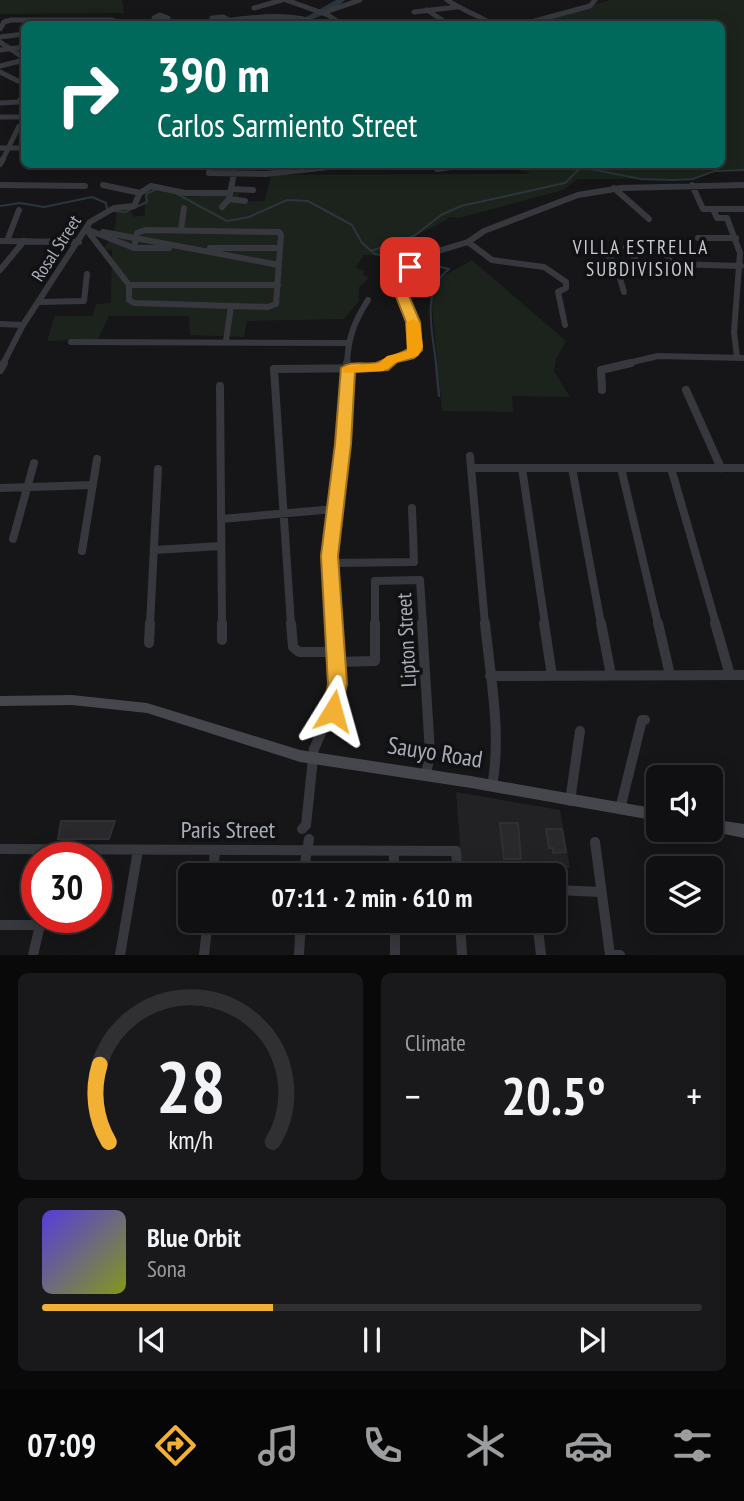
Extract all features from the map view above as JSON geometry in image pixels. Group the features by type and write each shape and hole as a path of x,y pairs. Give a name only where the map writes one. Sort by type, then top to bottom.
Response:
{"main road":[{"name":"Sauyo Road","path":"0,701 72,700 147,708 252,743 312,759 426,775 646,814"},
{"path":"723,827 744,831"}],"street":[{"path":"254,8 284,0 323,13 336,21"},
{"path":"323,13 360,0"},
{"path":"447,0 486,21"},
{"path":"535,21 590,6 594,0"},
{"path":"414,12 457,7"},
{"path":"427,10 444,21"},
{"path":"240,21 265,18 314,21"},
{"path":"0,29 5,21 11,20 50,21"},
{"path":"0,39 21,35"},
{"path":"0,39 21,57"},
{"path":"0,50 21,47"},
{"path":"0,66 21,60"},
{"path":"0,72 21,82"},
{"path":"0,103 19,102 21,99"},
{"path":"8,117 12,103"},
{"path":"0,117 21,117"},
{"path":"0,164 19,126"},
{"path":"0,148 21,148"},
{"path":"210,168 209,173 290,172 324,168"},
{"path":"222,207 230,194 236,173"},
{"path":"0,185 85,186"},
{"path":"103,185 140,193"},
{"path":"692,185 704,209 744,209"},
{"path":"337,657 294,650 275,367 383,367 392,359 410,355 415,350 413,322 399,289 400,284 412,274 410,267 416,261 468,242 484,232 551,204 614,188 744,185"},
{"name":"Rosal Street","path":"0,370 23,325 95,216 137,204 140,193 156,186 185,193 230,194"},
{"path":"614,188 649,219"},
{"path":"230,194 253,190"},
{"path":"230,194 245,201"},
{"path":"181,229 184,208"},
{"path":"602,390 601,370 650,357 741,358 734,332 742,253 727,218 717,218 713,209"},
{"path":"19,210 3,241 79,242"},
{"path":"86,229 134,248 281,248"},
{"path":"86,229 129,285 130,300 138,304 274,306 281,248 281,235 275,230 140,231 136,236 134,248"},
{"path":"86,229 279,265"},
{"path":"698,238 736,238"},
{"path":"0,270 24,241"},
{"path":"468,242 492,260 544,267 566,282 566,288 558,292 565,325"},
{"path":"661,244 671,264"},
{"path":"626,247 641,266"},
{"path":"604,251 622,268 671,264 741,266"},
{"path":"622,268 619,275 624,292"},
{"path":"39,302 84,301 88,274"},
{"path":"129,285 278,285"},
{"path":"304,863 312,759 333,711 338,684 330,563 348,343 353,324 368,300"},
{"path":"226,341 231,306"},
{"path":"0,324 23,325"},
{"path":"71,342 348,343"},
{"path":"220,386 222,640"},
{"path":"686,390 721,468"},
{"path":"470,456 496,759 492,786"},
{"path":"82,551 97,459"},
{"path":"13,540 34,463"},
{"path":"471,468 744,468"},
{"path":"522,468 552,676"},
{"path":"572,468 611,676"},
{"path":"621,468 670,676"},
{"path":"671,468 730,675"},
{"path":"149,643 158,469"},
{"path":"0,488 93,485"},
{"path":"330,563 414,562 412,508"},
{"path":"221,519 335,509"},
{"path":"154,550 221,546"},
{"name":"Lipton Street","path":"337,657 375,661 375,580 420,580 430,753 426,775"},
{"path":"490,676 744,675"},
{"path":"620,809 642,720 645,720"},
{"path":"570,801 580,731"},
{"name":"Paris Street","path":"112,851 215,850 305,839 394,851 456,851 457,863"},
{"path":"595,842 610,955 620,955"},
{"name":"Paris Street","path":"0,849 21,850"},
{"path":"120,955 138,850"},
{"path":"213,863 215,850"},
{"path":"394,851 394,863"},
{"path":"566,890 601,892"},
{"path":"0,925 21,923"},
{"path":"33,955 38,933"},
{"path":"204,955 207,933"},
{"path":"299,955 300,933"},
{"path":"395,933 395,955"},
{"path":"461,933 462,955"},
{"path":"538,933 541,955"}],"shaded area":[{"path":"0,0 122,0 124,13 0,14"},
{"path":"610,0 744,0 744,169 714,169 693,178 578,179 563,190 459,218 450,217 400,245 388,256 364,255 355,268 365,271 363,275 369,278 359,287 359,301 344,319 247,321 244,337 190,335 189,316 109,316 98,339 47,341 55,316 93,316 96,304 111,303 112,250 102,249 114,232 116,210 131,212 134,217 145,215 145,193 155,188 189,197 239,193 238,202 265,201 271,175 530,172 508,168 725,168 725,21 539,21"},
{"path":"472,260 566,341 556,359 554,371 570,397 512,396 513,412 442,411 431,295 438,279"},
{"path":"456,792 560,810 570,868 566,868 566,863 462,863"}],"building":[{"path":"61,821 115,821 109,839 58,839"},
{"path":"500,823 518,823 521,859 504,859"},
{"path":"546,829 562,829 566,852 553,853 553,848 549,848"}],"waterway":[{"path":"310,17 330,9 341,0"},
{"path":"284,21 300,19"},
{"path":"371,251 414,236 441,215 461,206 565,183 580,168"},
{"path":"586,168 641,179 672,180 693,179 714,171 744,170"},
{"path":"113,211 125,212 147,202 146,194 157,189"},
{"path":"177,194 227,221 249,217 287,200 308,201 352,225 362,243 371,251"},
{"path":"0,206 20,203 44,207 92,197 106,203 107,209"},
{"path":"371,251 413,262"},
{"path":"419,262 449,269 440,278 431,300 436,364"},
{"path":"436,363 439,396"}],"slow traffic":[{"path":"348,370 383,367 392,359 413,353 416,347 413,323"}],"district":[{"name":"VILLA ESTRELLA SUBDIVISION","path":"641,258"}],"route":[{"path":"333,711 338,684 330,556 343,444 348,368 383,367 392,359 410,355 415,350 413,322 399,289 402,281 411,277 410,267"}]}
